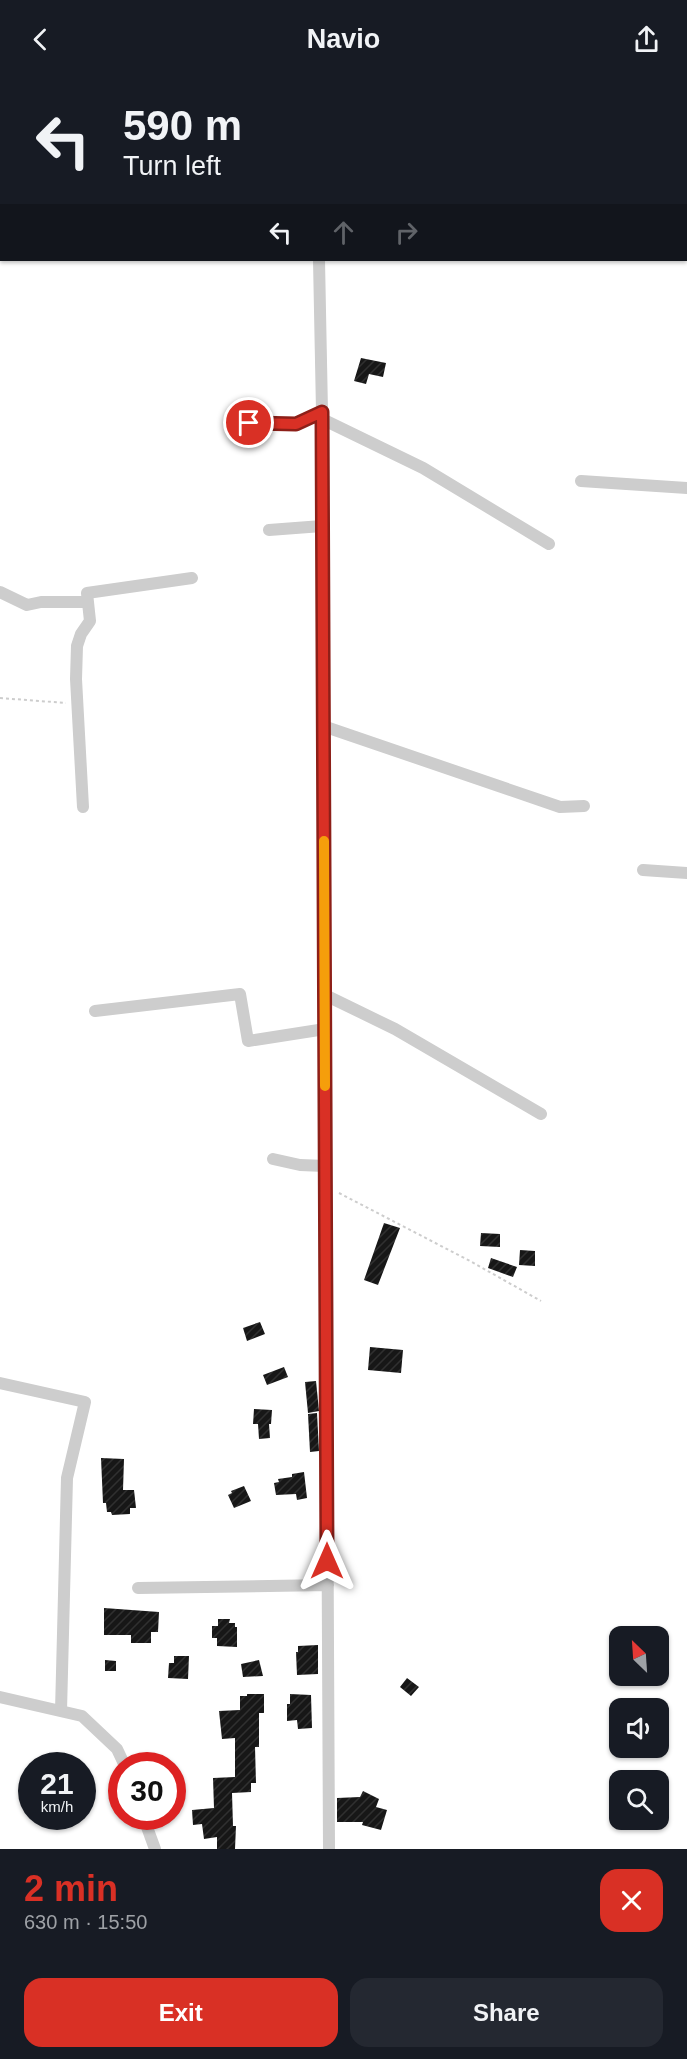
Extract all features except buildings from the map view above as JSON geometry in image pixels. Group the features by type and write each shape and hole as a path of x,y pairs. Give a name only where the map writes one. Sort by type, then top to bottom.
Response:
{"street":[{"path":"319,261 322,415 329,1849"},
{"path":"249,423 296,424 322,415 423,468 549,544"},
{"path":"581,481 687,488"},
{"path":"269,530 322,526"},
{"path":"83,807 77,704 77,646 81,634 90,621 87,593 192,578"},
{"path":"0,592 27,605 41,602 88,602"},
{"path":"323,726 560,807 584,806"},
{"path":"643,870 687,873"},
{"path":"95,1011 240,994 248,1041 325,1029"},
{"path":"325,995 395,1029 542,1114"},
{"path":"273,1159 300,1165 325,1166"},
{"path":"0,1383 85,1401 67,1478 61,1711"},
{"path":"138,1588 328,1585"},
{"path":"0,1697 82,1716 118,1752"},
{"path":"148,1830 155,1849"}],"path":[{"path":"0,698 77,704"},
{"path":"325,1186 470,1261 541,1301"}],"slow traffic":[{"path":"324,841 325,1086"}],"route":[{"path":"249,423 296,424 322,412 327,1561"}]}
